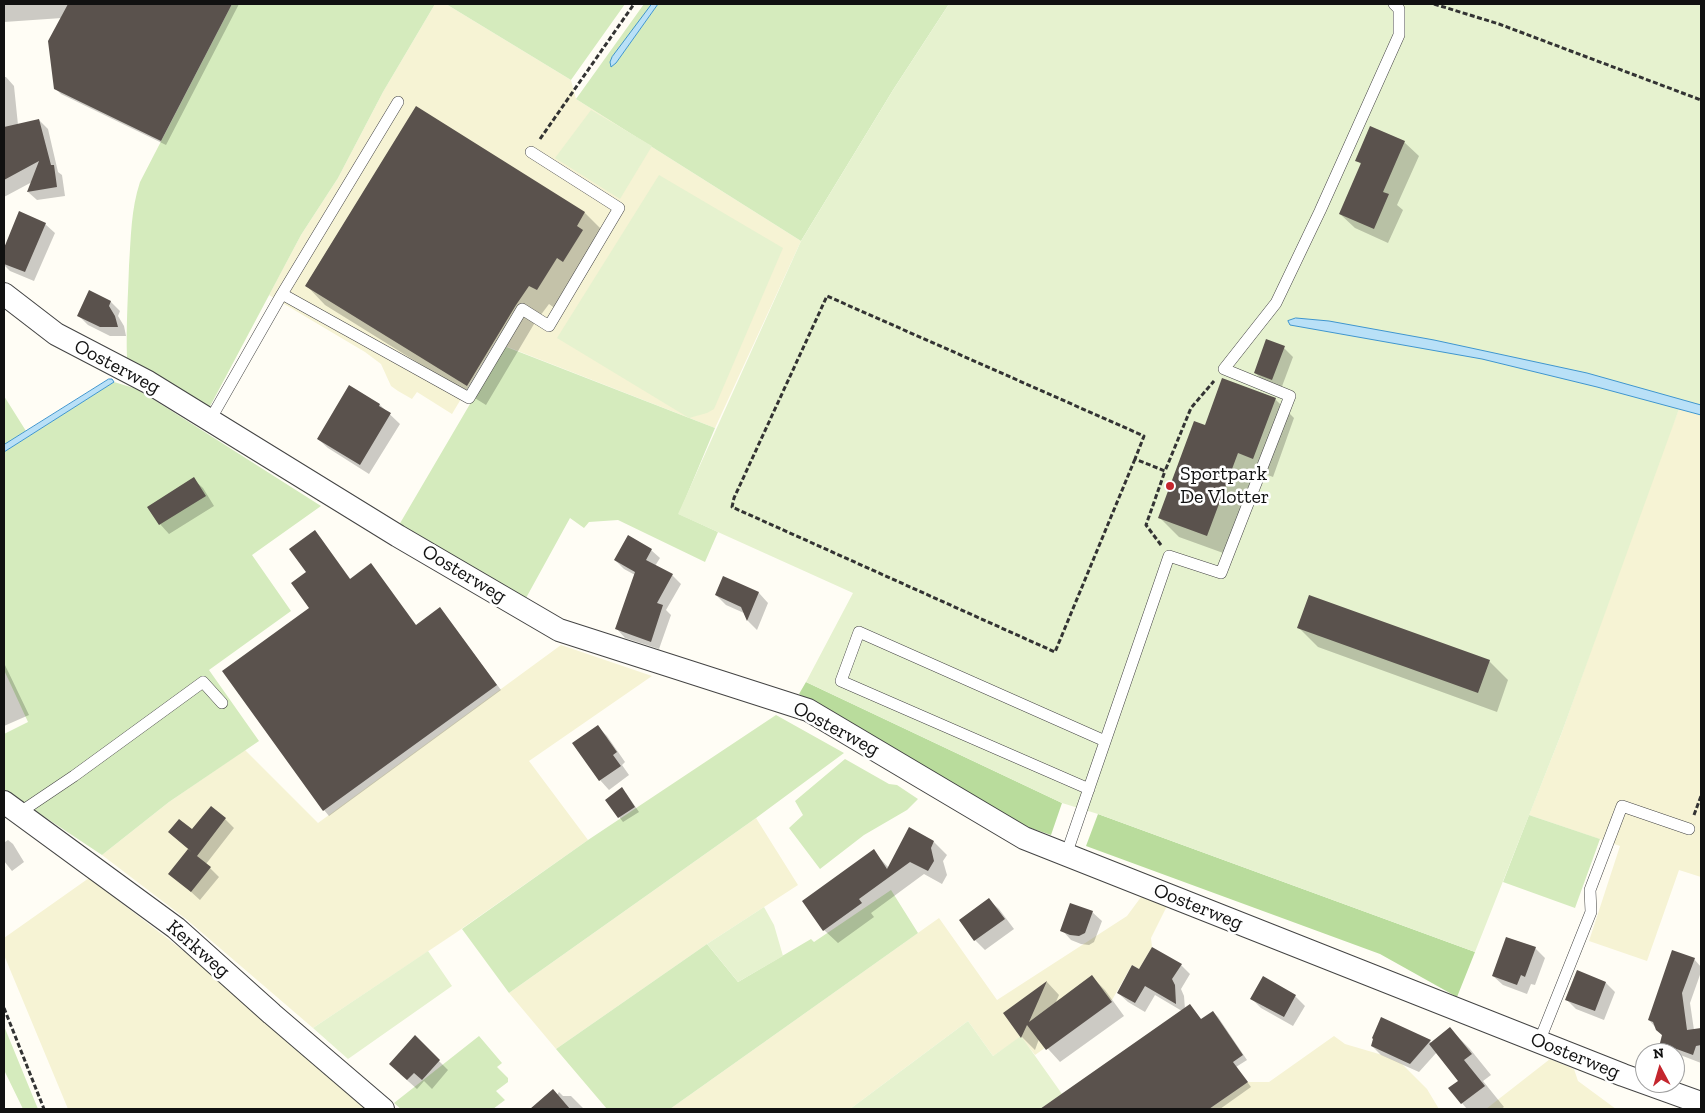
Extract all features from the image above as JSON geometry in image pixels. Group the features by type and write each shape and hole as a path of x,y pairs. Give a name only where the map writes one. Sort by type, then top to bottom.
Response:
{"street":[{"name":"Oosterweg","path":"4,294 56,334 148,382 398,536 559,630 808,710 1024,838 1623,1075 1701,1103"},
{"name":"Kerkweg","path":"11,807 176,928 272,1014 383,1109"}],"lane":[{"path":"1066,855 1169,556 1221,573 1290,396 1224,369 1276,303 1320,211 1399,35 1400,9 1394,4"},
{"path":"210,420 282,294 398,102"},
{"path":"282,294 470,398 522,309 549,326 619,208 531,152"},
{"path":"1089,789 841,681 859,632 1105,741"},
{"path":"11,807 74,776 203,682 222,703"},
{"path":"1539,1042 1591,912 1590,890 1622,806 1689,829"}],"path":[{"path":"531,152 634,4"},
{"path":"1434,4 1499,24 1701,100"},
{"path":"827,296 1144,436 1136,459 1056,652 732,507 734,498 827,296"},
{"path":"1169,556 1146,525 1164,471 1191,408 1224,369"},
{"path":"1136,459 1164,471"},
{"path":"4,1008 44,1109"}],"shaded area":[{"path":"435,4 446,4 571,80 576,99 801,241 715,428 495,342 452,414 417,392 412,399 398,391 391,386 381,364 365,352 269,295 301,235 338,178 383,92"},
{"path":"1679,409 1701,415 1701,877 1679,870 1647,961 1589,941 1620,846 1529,815 1562,732 1659,459"},
{"path":"561,645 652,676 529,761 588,840 457,932 313,1028 186,919 102,855 169,802 245,750 318,823"},
{"path":"756,818 798,885 707,944 556,1049 509,993"},
{"path":"89,878 303,1047 373,1109 68,1109 4,955 4,938"},
{"path":"1141,897 1167,906 1151,938 1152,947 1139,969 1132,965 1112,1000 1035,1055 1021,1037 993,1056 968,1021 850,1109 670,1109 939,918 997,1000 1127,916"},
{"path":"1334,1036 1345,1044 1379,1054 1402,1064 1427,1089 1439,1109 1209,1109 1247,1082 1269,1082"},
{"path":"1550,1059 1574,1069 1578,1081 1616,1109 1486,1109"}],"green space":[{"path":"232,4 435,4 383,92 338,178 301,235 207,412 125,360 127,358 130,244 133,213 140,182"},
{"path":"446,4 625,4 571,80"},
{"path":"644,4 652,4 616,63 658,4 949,4 893,90 801,241 576,99"},
{"name":"Sportpark De Vlotter","path":"949,4 1701,4 1701,415 1679,409 1562,732 1475,952 1098,814 1062,803 806,682 853,593 678,514 801,241 893,90"},
{"path":"591,110 652,146 620,199 555,158"},
{"path":"659,175 783,248 714,409 689,418 557,338"},
{"path":"504,346 715,428 679,514 718,532 705,562 618,520 589,522 584,528 570,518 526,598 399,525"},
{"path":"114,382 137,389 321,506 252,555 291,611 209,670 259,741 169,802 102,855 4,790 4,734 28,722 4,670 4,452"},
{"path":"4,396 26,431 4,445"},
{"path":"806,682 1062,803 1051,835 1016,823 799,694"},
{"path":"776,715 844,753 756,818 509,993 462,929 588,840"},
{"path":"845,759 889,784 897,785 918,799 907,810 864,835 820,869 789,828 803,815 795,801"},
{"path":"1098,814 1475,952 1457,997 1380,954 1086,846"},
{"path":"1529,815 1600,839 1575,908 1503,882"},
{"path":"891,890 918,933 670,1109 607,1109 556,1049 707,944 738,982 811,939 814,942"},
{"path":"764,907 774,925 783,956 738,982 707,944"},
{"path":"428,951 452,986 348,1059 313,1028"},
{"path":"968,1021 993,1056 1021,1036 1062,1094 1040,1109 850,1109"},
{"path":"4,1026 38,1109 23,1109 4,1070"},
{"path":"479,1036 502,1063 497,1067 508,1078 508,1082 496,1091 505,1100 493,1109 401,1109 394,1103"}],"water":[{"path":"652,4 658,4 616,63 611,67 612,57"},
{"path":"1296,318 1329,321 1434,340 1587,373 1701,405 1701,415 1482,359 1290,325 1288,321"},
{"path":"109,379 112,379 114,382 4,452 4,445"}],"building":[{"path":"68,4 232,4 161,141 54,89 48,41"},
{"path":"416,106 585,212 577,226 583,230 563,262 557,258 537,290 529,286 467,386 305,286"},
{"path":"39,119 51,165 54,165 57,187 27,192 39,161 4,180 4,127"},
{"path":"1370,126 1405,141 1383,192 1389,194 1374,229 1339,214 1361,163 1355,161"},
{"path":"19,211 46,223 25,272 4,264 4,248"},
{"path":"89,290 111,301 109,306 115,316 118,327 100,327 77,316"},
{"path":"1266,339 1285,346 1272,380 1254,373"},
{"path":"1222,378 1276,398 1253,459 1238,453 1207,536 1158,518 1194,421 1205,425"},
{"path":"349,385 391,413 360,465 317,439"},
{"path":"194,477 206,496 159,525 147,507"},
{"path":"315,530 350,579 371,563 416,625 440,607 497,685 323,811 222,671 309,608 291,583 306,572 289,549"},
{"path":"628,535 652,549 646,560 673,574 657,603 663,605 651,642 615,629 635,572 614,560"},
{"path":"723,576 759,592 747,621 741,607 715,595"},
{"path":"1309,595 1490,660 1478,693 1297,628"},
{"path":"598,725 617,752 613,755 621,766 599,781 572,743"},
{"path":"622,787 635,807 618,818 605,800"},
{"path":"211,806 226,818 197,856 211,867 191,892 168,874 188,849 193,853 168,832 179,819 192,829"},
{"path":"909,827 934,841 931,848 934,861 928,871 910,862 859,899 862,903 823,931 802,901 874,849 887,869"},
{"path":"989,898 1005,919 974,941 959,920"},
{"path":"1070,903 1093,911 1085,933 1079,936 1060,931"},
{"path":"1506,937 1536,947 1525,977 1521,975 1517,985 1492,976"},
{"path":"1152,947 1182,964 1172,979 1175,985 1176,1004 1145,986 1135,1003 1117,993 1132,965 1139,969"},
{"path":"1672,950 1695,958 1682,993 1687,1030 1701,1028 1701,1045 1696,1046 1693,1055 1685,1052 1685,1043 1660,1043 1662,1035 1656,1030 1653,1022 1648,1020"},
{"path":"1577,970 1606,982 1595,1011 1565,1000"},
{"path":"1092,975 1112,1002 1046,1050 1027,1025 1021,1038 1003,1013 1047,981 1029,1022"},
{"path":"1263,976 1296,995 1284,1017 1250,999"},
{"path":"1190,1004 1201,1019 1213,1011 1243,1055 1233,1062 1248,1082 1209,1109 1040,1109"},
{"path":"1381,1017 1431,1040 1410,1064 1371,1046 1372,1038"},
{"path":"1450,1027 1472,1054 1464,1060 1485,1086 1461,1104 1448,1088 1458,1081 1429,1044"},
{"path":"415,1035 440,1060 422,1080 414,1073 407,1080 389,1064"},
{"path":"553,1089 570,1109 530,1109"}],"place":[{"name":"Sportpark De Vlotter","path":"1170,486"}]}
